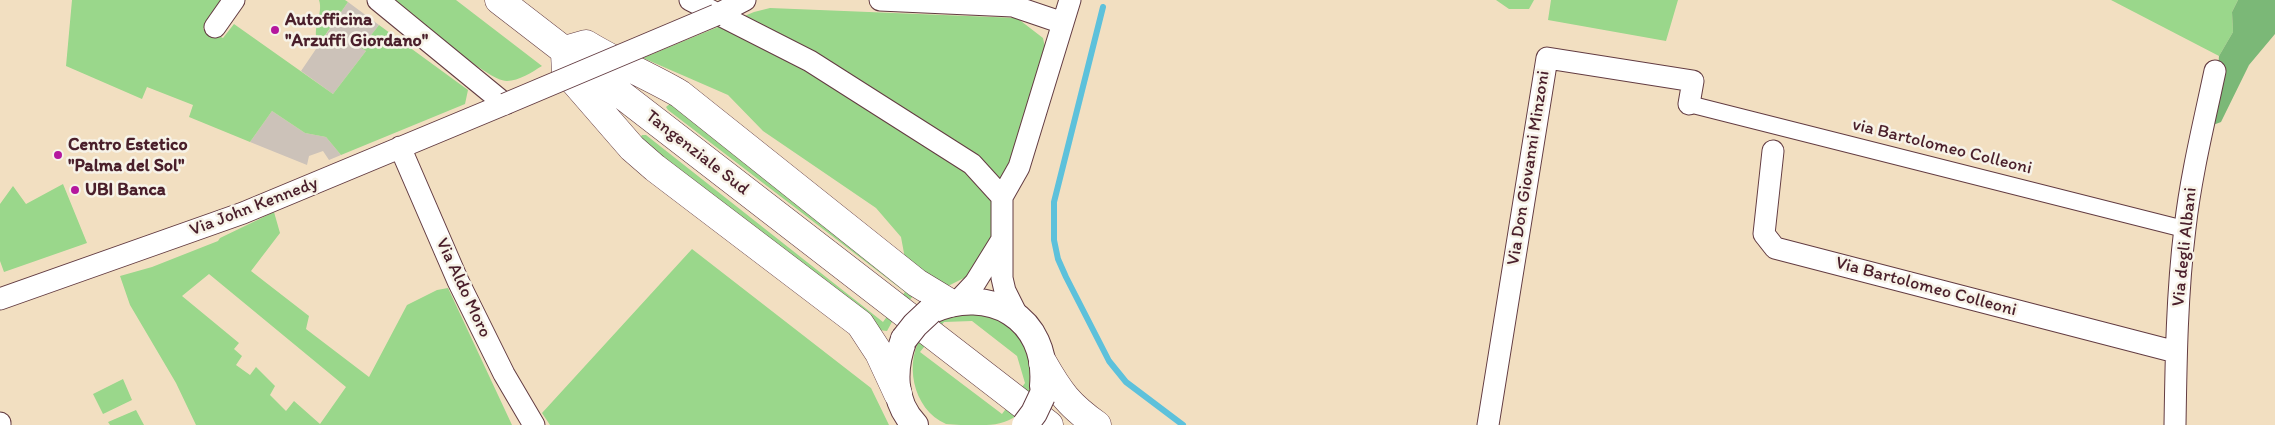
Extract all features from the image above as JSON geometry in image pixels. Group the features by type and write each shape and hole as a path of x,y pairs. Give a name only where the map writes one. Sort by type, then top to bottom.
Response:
{"highway":[{"name":"Tangenziale Sud","path":"499,0 895,306 943,313"},
{"path":"898,394 879,353 860,324 655,168 632,148 566,72 565,50 586,44 620,64 660,82 680,94 911,278 1049,425"},
{"path":"1043,375 1073,408 1097,425"}],"street":[{"path":"215,27 234,0"},
{"path":"378,0 505,104"},
{"path":"690,0 716,15 810,61 964,158 972,164 1002,197"},
{"name":"Via John Kennedy","path":"0,299 244,213 716,15 745,0"},
{"path":"880,0 1013,6 1063,23"},
{"path":"1025,425 1038,405 1043,375 1036,341 1019,319 1003,285 1001,270 1003,239 1002,197 1019,167 1070,0"},
{"name":"Via Don Giovanni Minzoni","path":"1488,425 1547,58 1693,82 1689,104"},
{"name":"Via degli Albani","path":"2175,425 2176,352 2184,229 2193,172 2215,71"},
{"name":"via Bartolomeo Colleoni","path":"1689,104 2184,229"},
{"name":"Via Aldo Moro","path":"400,147 458,281 504,374 534,425"},
{"name":"Via Bartolomeo Colleoni","path":"1773,151 1764,234 1775,248 2176,352"},
{"path":"943,313 975,283 1003,239"},
{"path":"915,425 904,410 898,394 896,380 897,359 904,339 915,325 976,301 990,303 1008,311 1019,319"}],"shaded area":[{"path":"348,2 379,25 361,48 366,51 333,94 301,71"},
{"path":"272,111 305,133 326,137 341,155 329,160 323,151 309,156 307,165 250,142"}],"green space":[{"path":"72,0 223,0 203,29 223,38 234,24 333,94 366,51 361,48 379,25 468,90 465,104 341,155 326,137 305,133 272,111 250,142 189,117 193,105 147,87 142,99 66,66"},
{"path":"319,0 345,0 348,2 319,44 316,27 320,11"},
{"path":"395,0 456,0 542,66 516,80 507,81 497,78 468,60"},
{"path":"1496,0 1534,0 1529,9 1509,9"},
{"path":"1551,0 1678,0 1666,41 1548,20"},
{"path":"2111,0 2238,0 2232,12 2233,32 2219,56"},
{"path":"2238,0 2275,0 2275,34 2249,65 2221,122 2213,125 2219,56 2233,32 2232,12"},
{"path":"770,8 1017,18 1043,38 1046,52 987,257 972,274 946,287 906,264 901,237 876,208 763,131 728,95 643,58 754,12"},
{"path":"671,103 913,296 893,320 887,331 879,330 640,138 642,135 646,135 883,322 905,292 668,110 666,107"},
{"path":"63,184 87,243 4,272 0,261 0,204 13,186 26,204"},
{"path":"274,212 280,233 251,271 309,316 306,329 369,377 407,305 437,290 448,288 512,425 196,425 176,383 130,305 120,276 152,267 218,241 220,238","holes":["209,274 346,387 320,424 294,401 286,411 270,395 275,386 256,367 250,375 236,365 242,356 234,349 239,343 182,296"]},
{"path":"692,249 871,388 889,425 550,425 542,413"},
{"path":"951,311 1013,318 1037,376 1025,405 1013,418 991,425 946,424 934,417 925,407 914,383 914,357 924,332 933,323","holes":["972,321 1017,356 1025,383 1002,414 920,352 944,322"]},
{"path":"123,379 132,400 103,414 93,394"},
{"path":"136,410 144,425 110,425 108,422"}],"waterway":[{"path":"1103,7 1054,202 1054,240 1058,259 1066,277 1109,361 1126,382 1183,425"}],"place":[{"name":"Autofficina \"Arzuffi Giordano\"","path":"275,30"},
{"name":"Centro Estetico \"Palma del Sol\"","path":"58,155"},
{"name":"UBI Banca","path":"75,190"}]}
